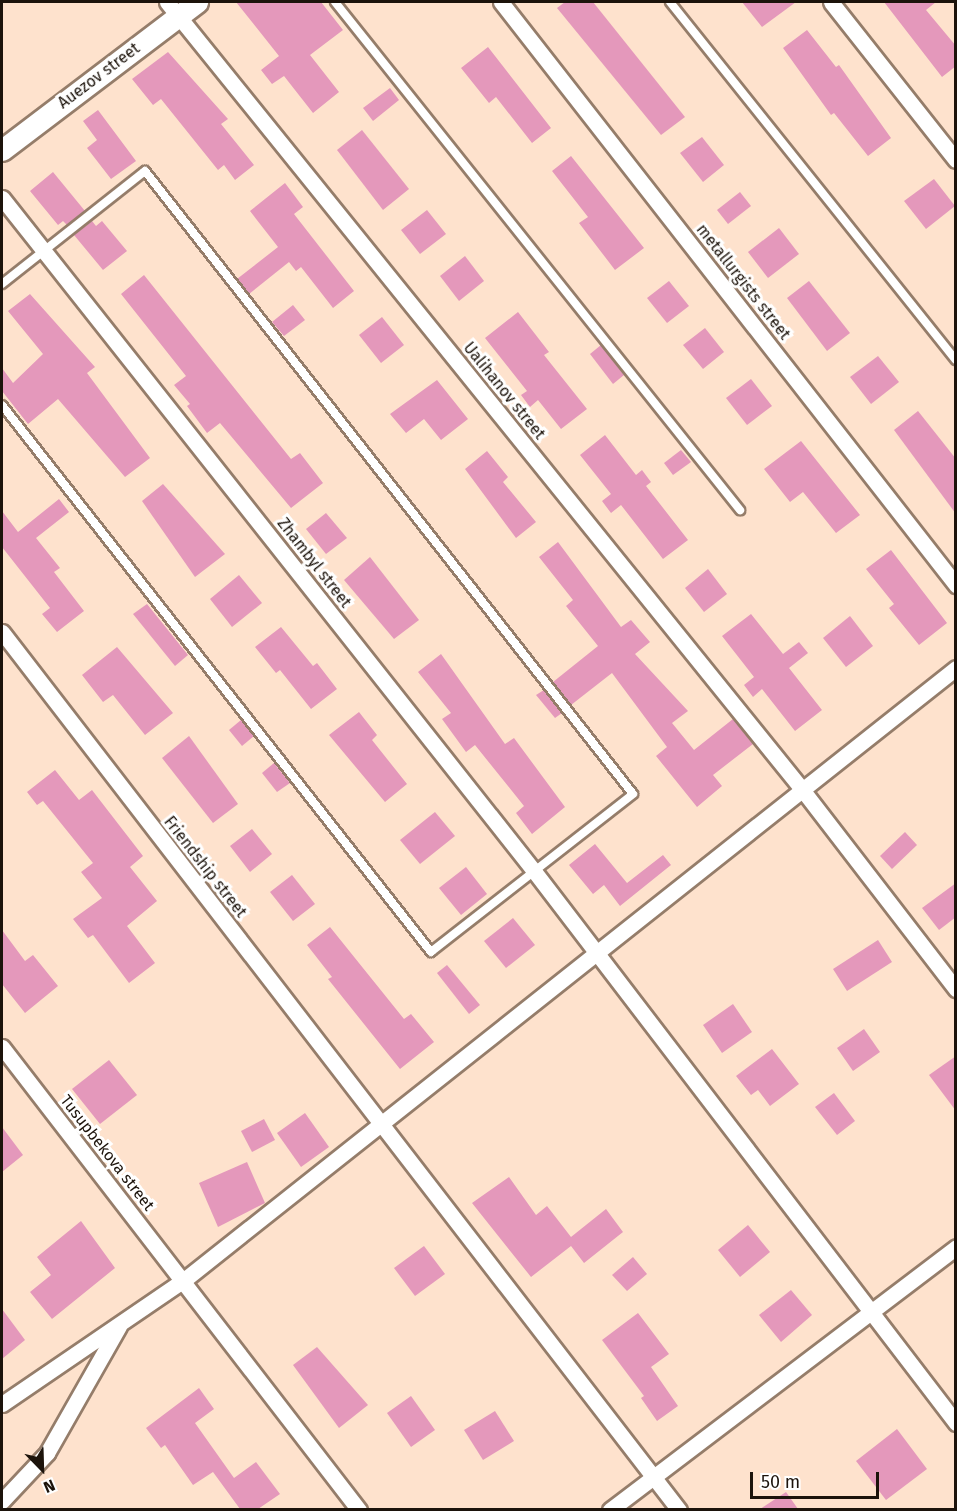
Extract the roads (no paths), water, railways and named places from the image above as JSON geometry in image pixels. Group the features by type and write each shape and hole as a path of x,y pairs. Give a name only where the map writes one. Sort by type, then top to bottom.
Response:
{"main road":[{"name":"Auezov street","path":"2,150 173,8 197,2"}],"street":[{"name":"metallurgists street","path":"501,2 956,585"},
{"path":"831,2 956,160"},
{"name":"Ualihanov street","path":"173,8 801,788 956,989"},
{"name":"Zhambyl street","path":"2,198 534,871 956,1423"},
{"name":"Friendship street","path":"2,632 679,1509"},
{"path":"2,1404 184,1280 801,788 956,668"},
{"name":"Tusupbekova street","path":"2,1047 359,1509"},
{"path":"610,1509 956,1246"},
{"path":"2,1502 47,1453 121,1323"}],"lane":[{"path":"336,2 740,510"},
{"path":"670,2 956,360"},
{"path":"2,284 145,171 633,794 430,952 2,405"}]}
